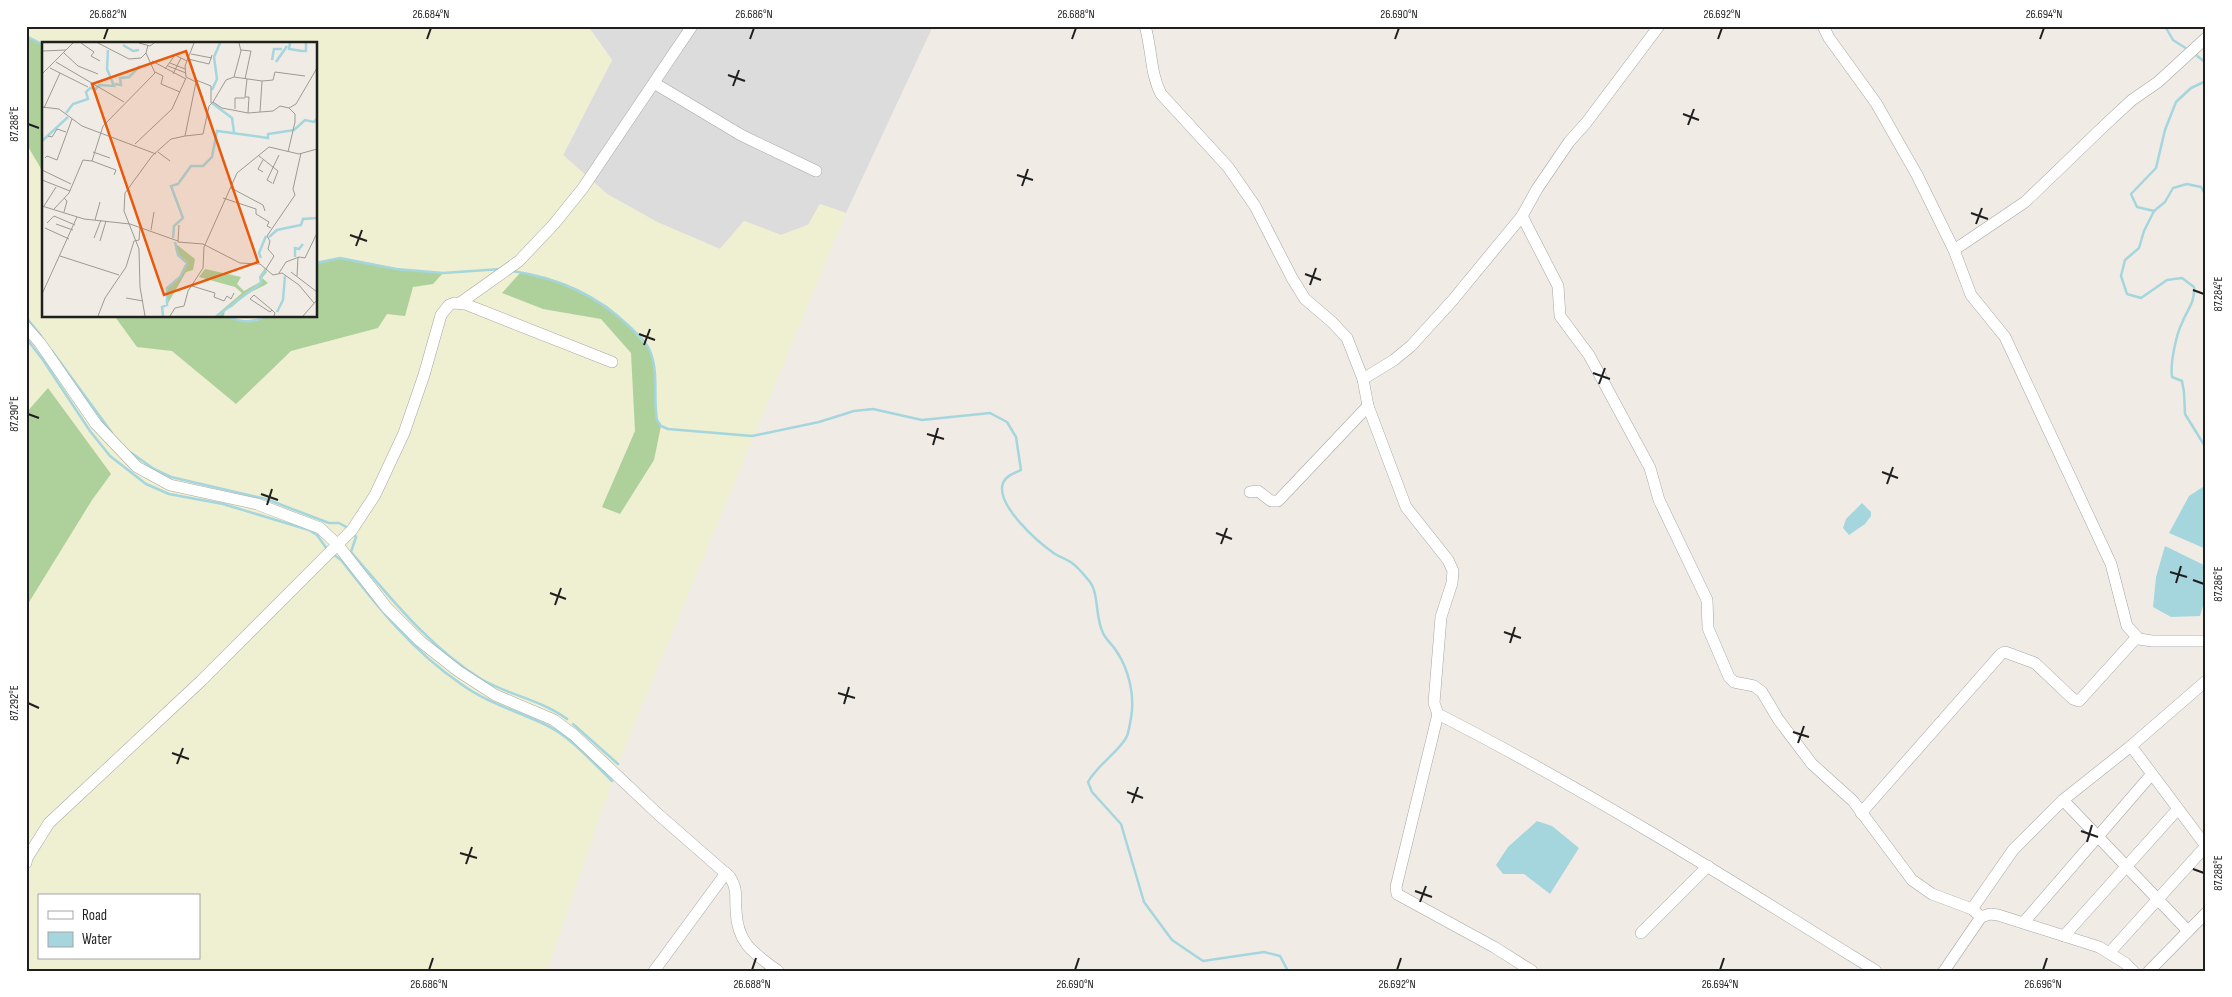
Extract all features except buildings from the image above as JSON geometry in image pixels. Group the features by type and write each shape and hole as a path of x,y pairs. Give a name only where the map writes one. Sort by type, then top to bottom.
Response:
{"street":[{"path":"26,863 49,823 201,681 352,530 375,495 404,433 442,316 449,305 460,303 519,262 584,188 692,26"},
{"path":"1145,26 1151,45 1155,83 1161,94 1228,167 1255,206 1305,299 1332,322 1347,338 1363,379 1368,406 1406,507 1448,560 1453,571 1452,583 1442,617 1434,703 1438,714 1396,887 1398,894 1494,947 1532,971"},
{"path":"1363,379 1394,360 1412,346 1452,301 1522,216 1537,189 1569,142 1586,123 1659,26"},
{"path":"1823,26 1829,38 1876,103 1917,174 1954,250 1971,295 2005,338 2111,564 2127,626 2137,637 2152,641 2206,641"},
{"path":"1954,250 2026,202 2132,100 2158,82 2206,38"},
{"path":"654,84 741,135 816,170"},
{"path":"1522,216 1558,286 1560,316 1589,355 1650,468 1659,500 1708,600 1708,628 1710,636 1729,677 1734,682 1759,689 1812,764 1853,801 1912,880 1932,894 1972,909 1981,917"},
{"path":"460,303 612,362"},
{"path":"26,327 96,424 137,467 170,485 257,504 320,528 337,544 388,608 420,641 458,672 495,695 554,720 574,735 658,815 730,877 737,889 737,930 746,946 778,971"},
{"path":"1250,492 1258,491 1271,501 1278,501 1368,406"},
{"path":"1861,813 2001,654 2005,652 2035,663 2073,699 2079,701 2137,637"},
{"path":"1972,909 2013,850 2063,800 2131,746 2206,681"},
{"path":"1438,714 1528,760 1708,866 1876,971"},
{"path":"2110,952 2206,846 2177,810 2131,746"},
{"path":"2024,922 2151,775"},
{"path":"2063,800 2188,931"},
{"path":"2064,936 2177,810"},
{"path":"1640,933 1708,866"},
{"path":"654,971 726,873"},
{"path":"2148,971 2206,913"},
{"path":"1944,971 1981,917 1990,914 2024,922 2110,952 2133,971"}],"shaded area":[{"path":"588,26 933,26 846,213 820,204 808,225 781,235 744,221 720,249 657,222 607,194 563,155 612,60"}],"green space":[{"path":"26,26 588,26 612,60 563,155 607,194 657,222 720,249 744,221 781,235 808,225 820,204 846,213 618,764 547,971 26,971"},
{"path":"26,36 42,44 42,171 26,143"},
{"path":"340,258 396,269 443,273 433,284 413,287 405,316 387,314 378,328 291,351 236,404 172,351 137,347 116,318 231,318 257,321 262,318 318,318 318,263"},
{"path":"521,272 566,284 607,306 620,317 650,350 655,367 656,416 661,426 654,460 620,514 602,507 635,431 631,353 601,319 543,309 502,293"},
{"path":"48,388 111,474 92,500 26,607 26,413"}],"water":[{"path":"2206,485 2206,549 2169,533 2189,496"},
{"path":"1862,503 1871,512 1871,516 1865,524 1849,535 1843,528 1846,519"},
{"path":"2165,546 2206,566 2206,596 2200,616 2171,617 2153,607 2156,577"},
{"path":"1537,821 1552,826 1579,848 1550,894 1524,874 1503,874 1496,865 1508,847"}],"waterway":[{"path":"2165,26 2173,40 2187,49"},
{"path":"26,36 42,44"},
{"path":"2196,55 2206,63"},
{"path":"2206,81 2191,88 2176,102 2165,130 2156,168 2131,194 2137,207 2154,211 2165,202 2173,188 2187,184 2201,187 2206,196"},
{"path":"2154,211 2144,231 2139,248 2125,260 2121,276 2127,294 2141,298 2167,280 2182,278 2194,287 2192,301 2176,342 2172,377 2182,381 2185,414 2206,448"},
{"path":"318,263 340,258 396,269 443,273 501,269"},
{"path":"512,271 546,278 591,297 618,316 645,342 653,359 657,420 661,426 668,429 752,436 819,422 854,411 873,409 922,420 990,413 1007,422 1016,437 1021,470 1008,477 1003,483 1002,492 1006,502 1029,533 1055,554 1068,560 1090,582 1095,593 1103,633 1121,659 1128,675 1132,710 1127,736 1120,747 1088,782 1092,792 1121,824 1144,902 1172,940 1203,961 1264,952 1280,956 1288,971"},
{"path":"26,317 41,336"},
{"path":"232,318 247,321 262,318"},
{"path":"26,338 43,360 90,431 110,456 146,484 169,494 223,504 309,530 317,535 327,549"},
{"path":"52,351 112,433"},
{"path":"130,452 154,469 171,477 266,499 329,523 339,523 348,528"},
{"path":"354,534 356,537 351,552 396,604 444,652 491,685 536,702 567,719"},
{"path":"333,554 341,560 396,627 443,671 471,691 555,730 581,750 612,781"},
{"path":"573,724 618,764"}]}
